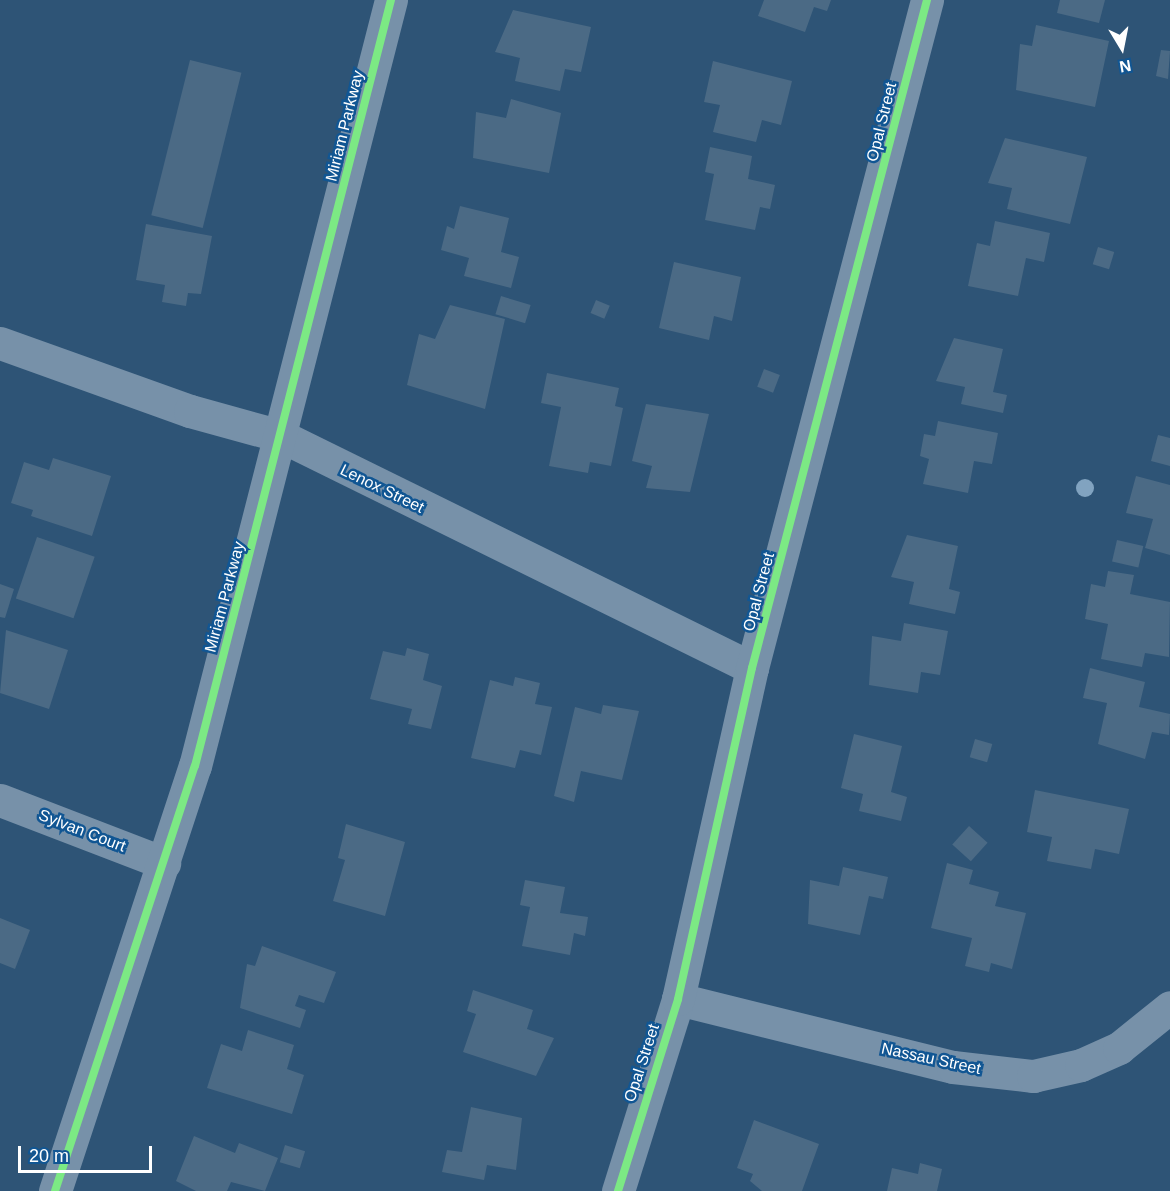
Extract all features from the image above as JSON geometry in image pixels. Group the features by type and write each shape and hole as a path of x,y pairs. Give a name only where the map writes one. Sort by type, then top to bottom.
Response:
{"street":[{"name":"Miriam Parkway","path":"55,1191 195,766 391,0"},
{"name":"Opal Street","path":"618,1191 678,999 752,668 927,0"},
{"name":"Lenox Street","path":"0,344 190,411 281,436 752,668"},
{"name":"Sylvan Court","path":"0,800 164,863"},
{"name":"Nassau Street","path":"678,999 953,1066 1033,1076 1119,1048 1170,1007"}],"building":[{"path":"764,0 831,0 827,11 814,7 805,32 758,16"},
{"path":"1060,0 1105,0 1099,23 1057,13"},
{"path":"513,10 591,27 581,72 565,69 560,91 515,81 520,58 495,52"},
{"path":"1036,25 1109,41 1095,107 1016,90 1020,44 1032,46"},
{"path":"1161,50 1170,51 1168,79 1156,76"},
{"path":"190,60 241,73 203,228 151,215"},
{"path":"713,61 792,81 781,125 762,120 756,142 713,132 720,105 704,102"},
{"path":"511,99 561,113 549,173 473,158 476,112 506,118"},
{"path":"1005,138 1087,157 1070,224 1007,209 1012,188 988,183"},
{"path":"710,147 752,156 748,179 775,185 770,209 760,207 755,230 705,220 714,174 705,172"},
{"path":"460,206 509,218 501,252 519,257 511,288 464,276 469,258 441,250 447,226 454,229"},
{"path":"995,221 1050,233 1044,262 1026,258 1018,296 968,286 977,243 990,246"},
{"path":"146,224 212,236 201,294 188,293 186,306 162,302 165,285 136,280"},
{"path":"1098,247 1114,252 1109,269 1093,264"},
{"path":"674,262 741,277 732,321 714,316 709,340 659,328"},
{"path":"501,296 531,305 525,323 495,314"},
{"path":"596,300 610,306 604,319 591,313"},
{"path":"450,305 505,319 485,409 407,385 419,334 435,339"},
{"path":"954,338 1003,349 993,392 1007,395 1003,413 961,404 965,387 936,381"},
{"path":"764,369 780,375 773,393 757,387"},
{"path":"547,373 619,388 615,406 623,408 611,466 590,462 588,473 549,466 561,407 541,403"},
{"path":"646,404 709,414 690,492 646,488 652,466 632,461"},
{"path":"938,421 998,433 992,464 974,461 968,493 923,484 929,459 920,456 924,434 935,436"},
{"path":"1158,435 1170,438 1170,466 1151,461"},
{"path":"53,458 111,476 92,536 31,516 33,510 11,503 24,462 49,470"},
{"path":"1136,476 1170,485 1170,555 1145,548 1153,519 1126,513"},
{"path":"907,535 958,546 949,589 960,592 955,614 909,604 914,582 891,577"},
{"path":"37,537 95,557 74,618 16,598"},
{"path":"1117,540 1143,546 1138,568 1112,561"},
{"path":"1108,571 1134,575 1130,594 1170,602 1169,657 1145,653 1142,667 1101,659 1108,624 1085,619 1091,584 1105,587"},
{"path":"0,584 14,589 5,618 0,617"},
{"path":"904,623 948,631 940,675 921,672 918,693 869,685 872,636 901,641"},
{"path":"6,630 68,650 49,709 0,693"},
{"path":"407,648 429,654 423,680 442,686 431,729 408,724 412,709 370,699 383,651 405,656"},
{"path":"1090,668 1145,682 1139,707 1170,714 1169,735 1152,732 1145,759 1098,744 1107,703 1083,698"},
{"path":"515,677 540,683 535,704 552,707 541,755 520,750 515,768 471,758 490,680 513,686"},
{"path":"603,705 639,711 622,780 581,771 574,802 554,796 575,707 601,714"},
{"path":"854,734 902,746 891,792 907,797 901,821 859,811 863,794 841,788"},
{"path":"975,739 992,744 987,762 970,757"},
{"path":"1035,790 1129,809 1119,854 1095,849 1091,869 1047,861 1052,837 1027,832"},
{"path":"346,824 405,842 385,916 333,901 345,860 338,858"},
{"path":"969,826 988,843 971,861 952,845"},
{"path":"947,863 973,870 969,884 999,892 995,906 1026,913 1012,969 991,963 989,972 965,966 972,938 931,928"},
{"path":"843,867 888,877 883,899 869,896 860,935 808,924 810,880 839,886"},
{"path":"525,880 565,887 560,913 588,917 585,936 574,933 570,955 522,946 530,907 520,905"},
{"path":"0,918 30,930 15,969 0,963"},
{"path":"262,946 336,972 324,1003 299,995 295,1006 306,1010 300,1028 240,1008 247,964 255,966"},
{"path":"473,990 533,1010 527,1029 554,1038 536,1076 463,1052 476,1014 467,1011"},
{"path":"248,1030 294,1045 287,1069 304,1075 292,1114 207,1088 221,1044 242,1051"},
{"path":"471,1107 522,1118 516,1170 487,1165 484,1180 442,1172 447,1150 462,1152"},
{"path":"754,1120 819,1144 802,1191 762,1191 750,1181 753,1174 737,1168"},
{"path":"194,1136 235,1153 239,1143 278,1158 265,1191 231,1182 227,1191 196,1191 176,1181"},
{"path":"285,1145 305,1151 300,1168 280,1162"},
{"path":"920,1163 942,1169 937,1191 887,1191 892,1168 918,1174"}],"cycle path":[{"path":"55,1191 195,766 391,0"},
{"path":"618,1191 678,999 752,668 927,0"}]}
